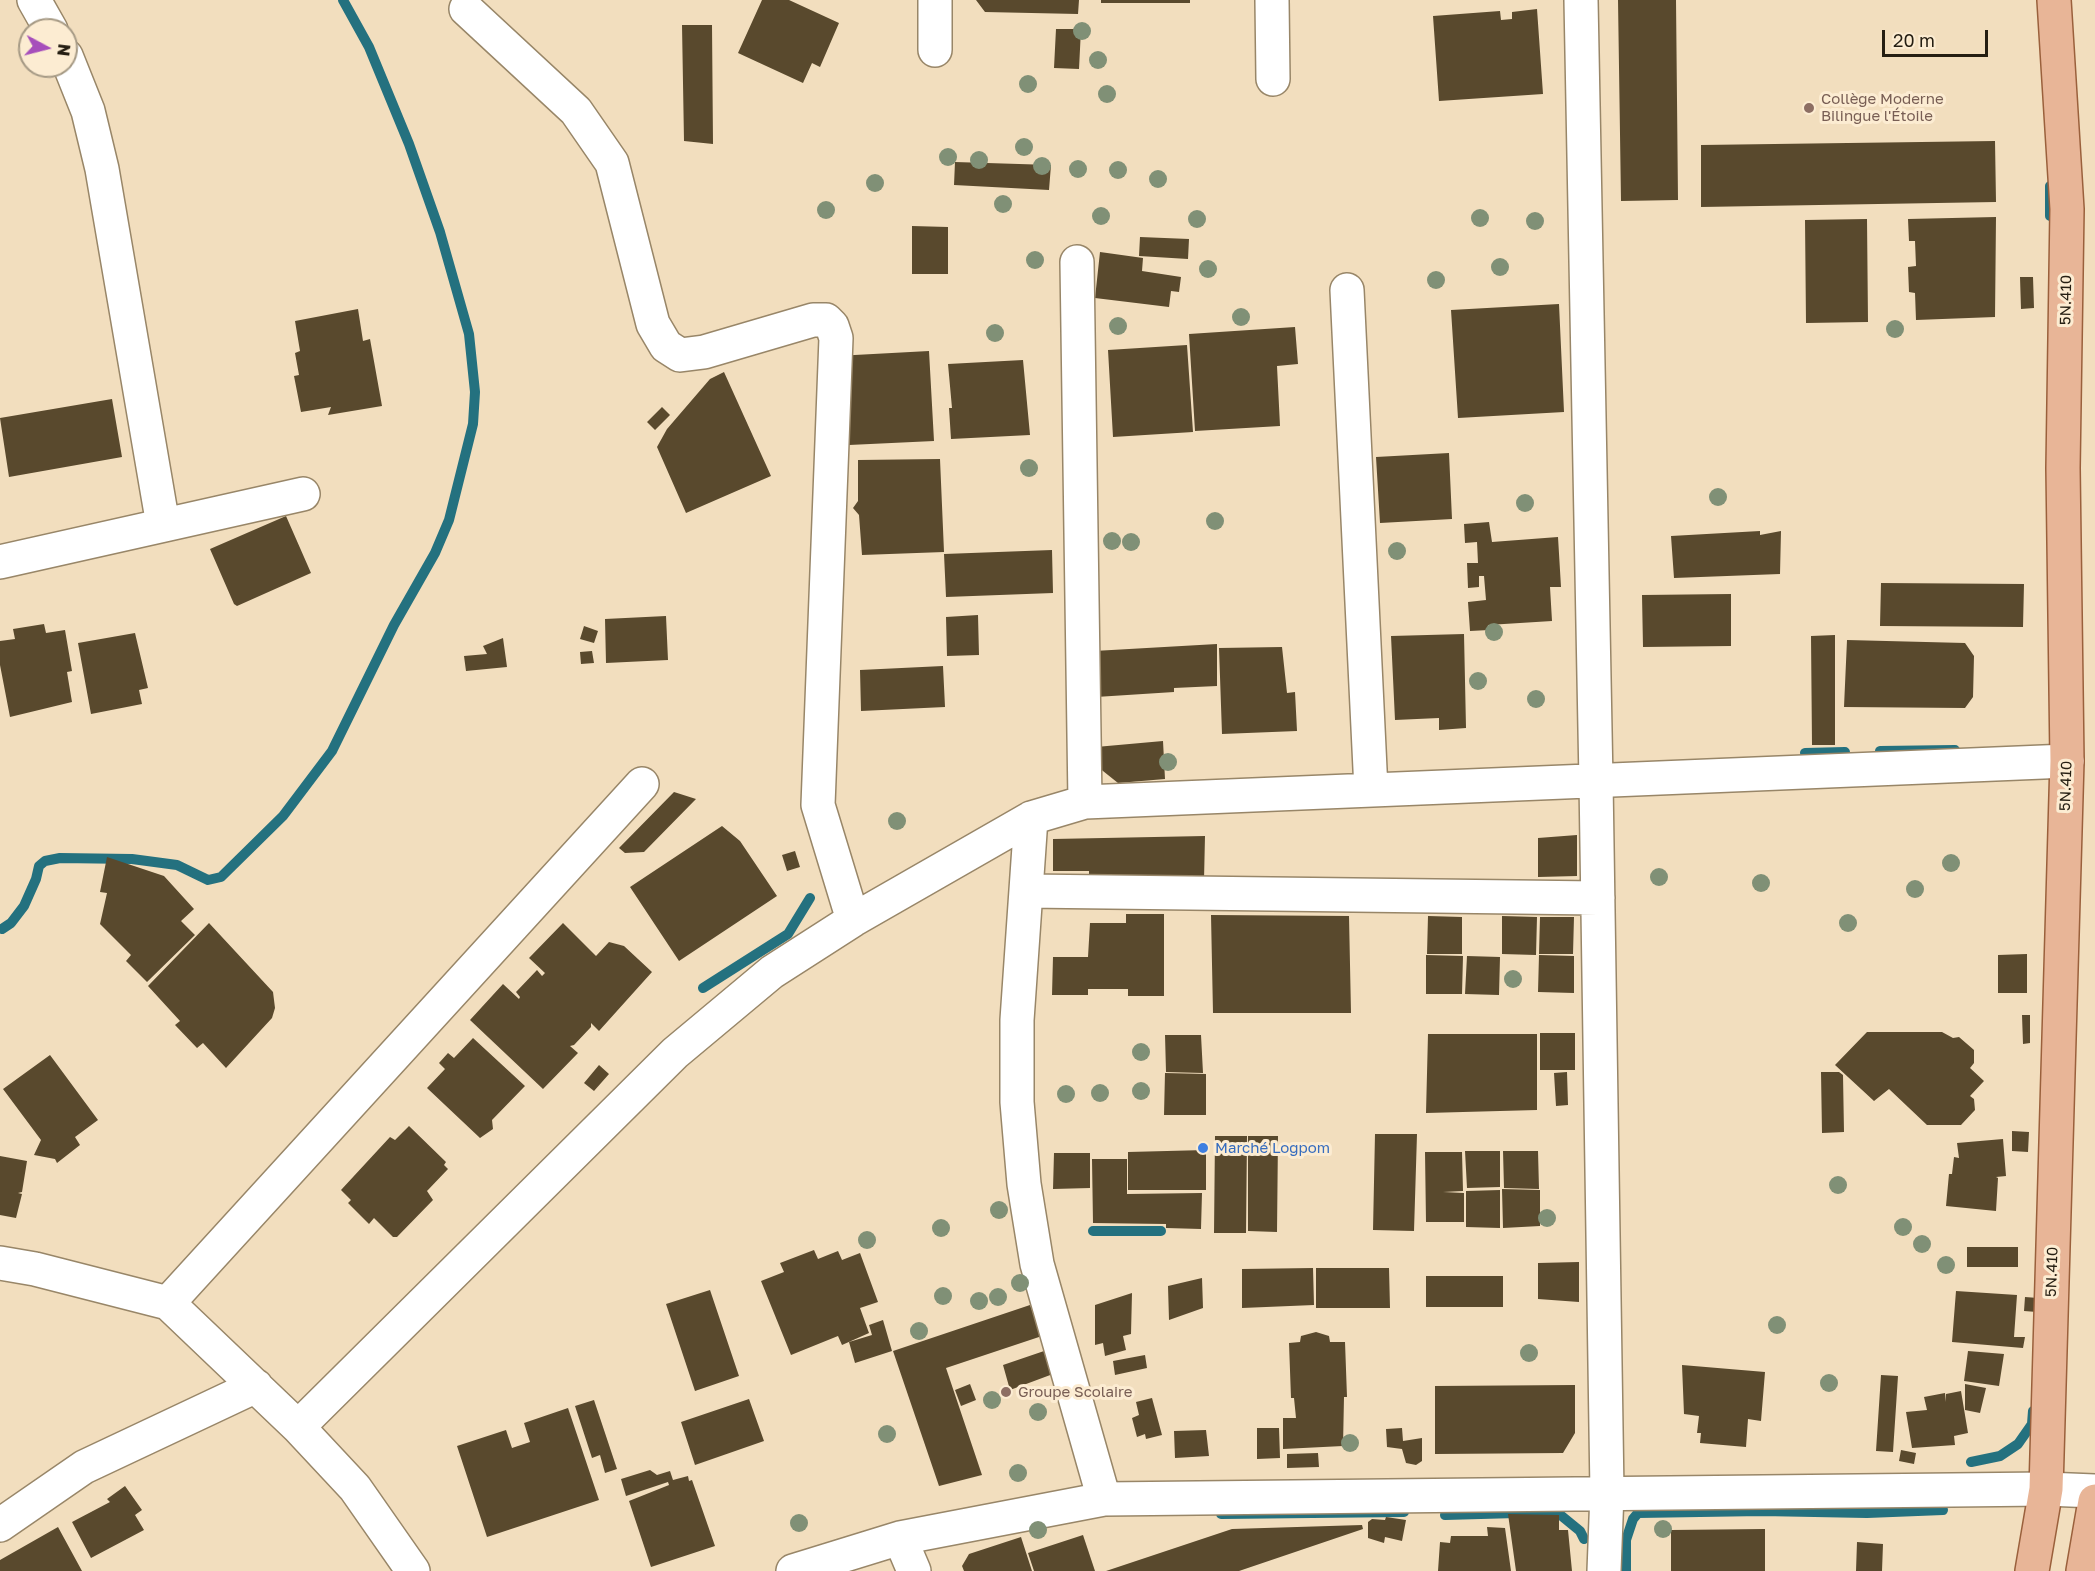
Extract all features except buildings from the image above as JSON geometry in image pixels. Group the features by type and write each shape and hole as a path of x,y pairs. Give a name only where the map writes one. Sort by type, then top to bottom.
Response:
{"main road":[{"name":"5N.410","path":"2032,1571 2046,1489 2067,761 2063,468 2067,209 2054,0"},
{"path":"2083,1571 2095,1501"}],"street":[{"path":"34,0 44,18"},
{"path":"935,0 935,50"},
{"path":"1272,0 1273,79"},
{"path":"1581,0 1598,898 1606,1493 1604,1571"},
{"path":"466,9 576,111 612,163 653,324 666,346 680,355 704,352 813,320 826,320 832,326 836,338 818,805 853,920"},
{"path":"75,78 88,111 102,169 163,525"},
{"path":"1077,262 1085,802"},
{"path":"1347,290 1371,790"},
{"path":"0,562 303,494"},
{"path":"298,1427 675,1053 772,972 853,920 1031,818 1085,802 2067,761"},
{"path":"168,1303 642,784"},
{"path":"1031,818 1017,1020 1017,1102 1024,1184 1037,1264 1104,1499"},
{"path":"1027,891 1598,898"},
{"path":"0,1263 36,1269 168,1303 298,1427 354,1488 412,1571"},
{"path":"0,1526 84,1467 256,1386"},
{"path":"793,1571 900,1538 1104,1499 2046,1489 2095,1491"},
{"path":"900,1538 914,1571"}],"waterway":[{"path":"2,929 11,923 24,906 39,866 45,861 60,858 132,859 177,865 208,880 221,877 283,816 332,751 394,625 435,553 449,520 473,424 475,392 469,334 440,232 409,144 369,47 343,0"},
{"path":"2050,186 2050,216"},
{"path":"1880,751 1955,750"},
{"path":"1805,753 1845,752"},
{"path":"703,988 788,934 810,898"},
{"path":"1093,1231 1161,1231"},
{"path":"1971,1462 2000,1456 2018,1444 2032,1424 2033,1411"},
{"path":"1626,1571 1626,1540 1633,1519 1638,1513 1762,1511 1867,1513 1943,1510"},
{"path":"1221,1514 1404,1512"},
{"path":"1445,1515 1558,1513 1580,1531 1584,1539"}],"place":[{"name":"Collège Moderne Bilingue l'Étoile","path":"1809,108"},
{"name":"Marché Logpom","path":"1203,1148"},
{"name":"Groupe Scolaire","path":"1006,1392"}]}
